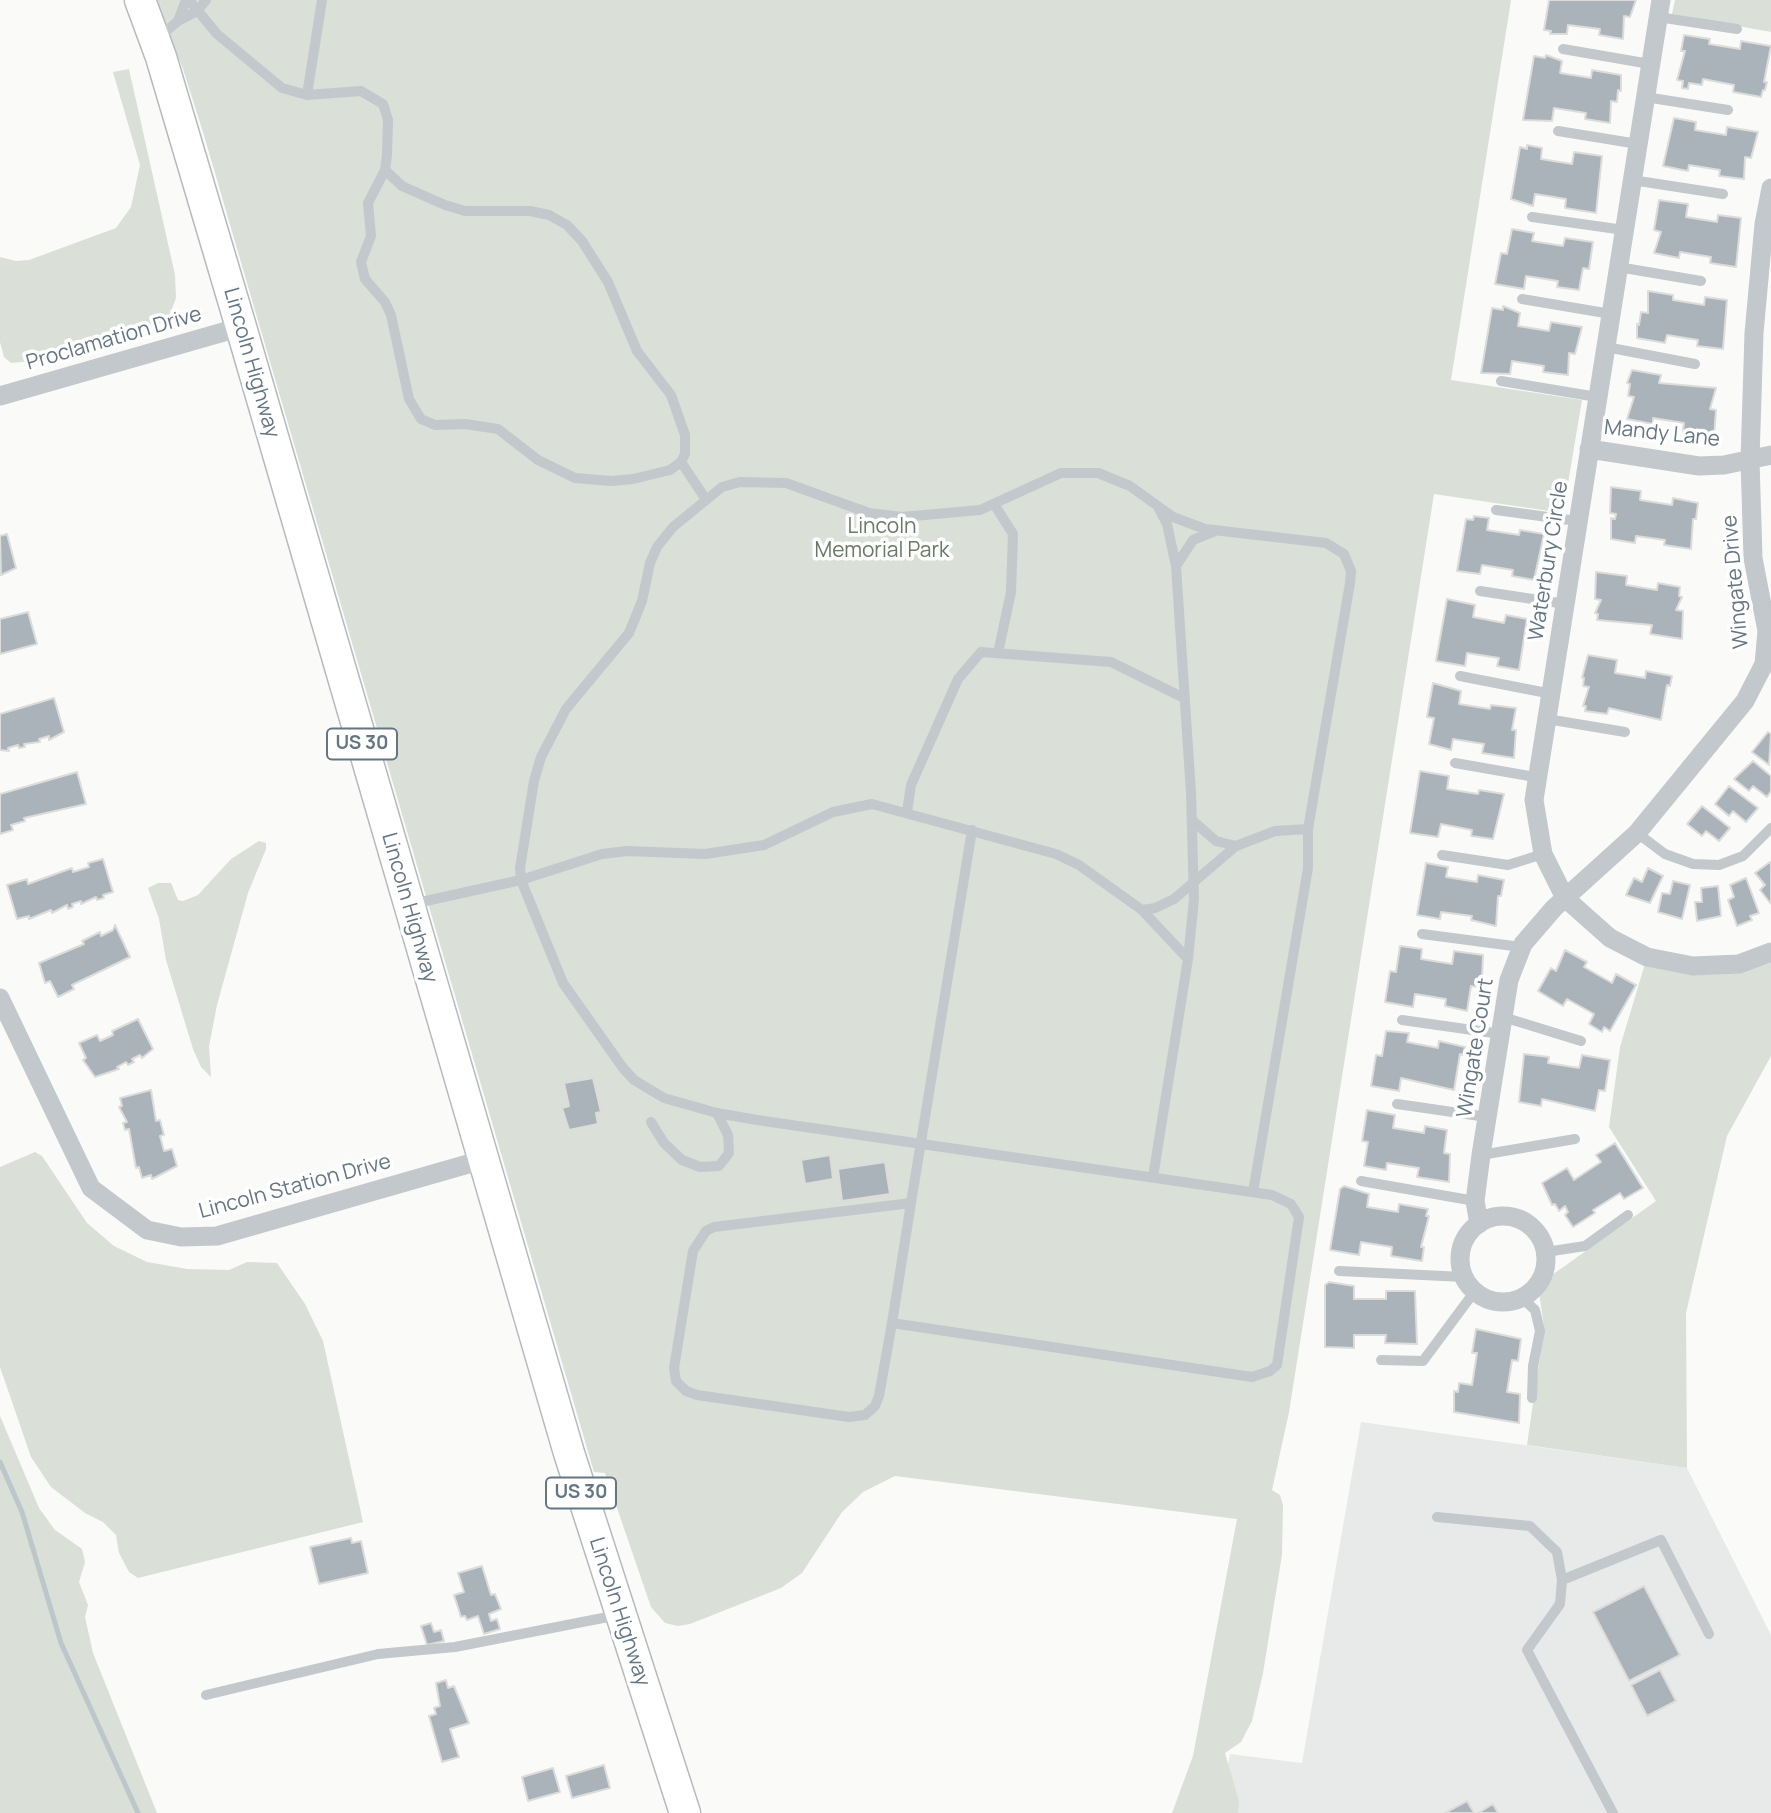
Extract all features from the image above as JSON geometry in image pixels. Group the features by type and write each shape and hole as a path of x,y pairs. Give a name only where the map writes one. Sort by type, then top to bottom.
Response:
{"main road":[{"name":"Lincoln Highway","path":"140,0 155,41 241,327 482,1160 619,1615 685,1813"}],"street":[{"name":"Waterbury Circle","path":"1659,9 1552,694 1535,777 1534,800 1543,854 1564,898 1609,937 1647,957 1693,966 1739,964 1771,952"},
{"name":"Wingate Drive","path":"1564,898 1637,833 1745,701 1765,664 1767,631 1753,558 1750,460 1754,333 1763,224 1771,188"},
{"name":"Proclamation Drive","path":"0,396 241,327"},
{"name":"Mandy Lane","path":"1589,449 1699,466 1771,455"},
{"name":"Wingate Court","path":"1479,1224 1475,1201 1509,979 1521,947 1564,898"},
{"name":"Lincoln Station Drive","path":"0,998 91,1188 147,1230 181,1237 217,1236 482,1160"},
{"path":"1502,1216 1514,1218 1535,1230 1546,1252 1543,1275 1538,1285 1522,1298 1497,1302 1469,1284 1461,1254 1464,1242 1479,1224 1502,1216"}],"lane":[{"path":"177,21 188,0 266,78 282,88 307,95 361,91 383,104 388,120 384,170 368,203 371,236 361,262 365,279 385,302 391,315 409,399 421,419 435,425 465,424 498,429 538,460 575,478 611,481 633,479 670,470 681,463 685,454 685,435 671,395 637,351 608,282 582,241 567,225 549,215 530,211 465,211 444,205 402,186 384,170"},
{"path":"155,41 177,21 197,11 206,0"},
{"path":"307,95 322,0"},
{"path":"1659,9 1737,29"},
{"path":"1563,49 1650,64"},
{"path":"1645,97 1728,110"},
{"path":"1558,131 1638,144"},
{"path":"1632,180 1723,194"},
{"path":"1532,216 1624,230"},
{"path":"1618,267 1701,281"},
{"path":"1522,299 1611,314"},
{"path":"1606,347 1695,364"},
{"path":"1502,381 1597,397"},
{"path":"681,463 705,498"},
{"path":"892,1323 1252,1377 1270,1371 1279,1355 1300,1226 1297,1210 1282,1198 1253,1192 717,1112 664,1098 634,1080 623,1068 563,983 521,880 520,868 534,781 550,736 582,687 629,633 642,601 650,563 657,547 673,527 705,498 722,487 763,481 810,490 847,506 884,516 962,512 994,504 1043,480 1078,471 1115,478 1190,524 1216,531 1326,543 1336,548 1349,562 1350,583 1308,829 1308,868 1253,1192"},
{"path":"994,504 1013,534 1011,592 998,653"},
{"path":"1153,1177 1188,959 1194,880 1176,566 1167,524 1157,506"},
{"path":"1496,510 1577,522"},
{"path":"1176,566 1193,540 1216,531"},
{"path":"1480,591 1565,604"},
{"path":"907,812 911,785 958,679 981,652 1111,662 1184,698"},
{"path":"1460,676 1552,694"},
{"path":"1547,719 1625,732"},
{"path":"1455,763 1535,777"},
{"path":"408,904 521,880 603,854 638,851 705,855 764,845 833,812 872,804 1056,854 1079,864 1142,910 1188,959"},
{"path":"1192,820 1216,841 1236,846"},
{"path":"1637,833 1665,855 1693,864 1719,865 1743,856 1771,828"},
{"path":"1142,910 1156,908 1174,899 1236,846 1275,831 1308,829"},
{"path":"911,1203 714,1227 706,1231 692,1251 674,1375 681,1387 697,1395 857,1418 871,1412 879,1396 892,1323 972,830"},
{"path":"1442,855 1508,865 1543,854"},
{"path":"1422,934 1521,947"},
{"path":"1402,1020 1502,1026 1581,1041"},
{"path":"1397,1104 1487,1117"},
{"path":"651,1122 664,1143 682,1160 700,1167 719,1166 729,1153 728,1135 717,1112"},
{"path":"1481,1155 1575,1139"},
{"path":"1361,1181 1475,1201"},
{"path":"1546,1252 1585,1246 1628,1215"},
{"path":"1339,1271 1469,1284 1423,1361 1381,1360"},
{"path":"1522,1298 1535,1310 1540,1331 1533,1366 1532,1398"},
{"path":"1437,1517 1531,1526 1557,1552 1562,1580 1560,1604 1527,1650 1613,1813"},
{"path":"1562,1580 1661,1540 1709,1633"},
{"path":"205,1695 378,1654 455,1647 619,1615"}],"shaded area":[{"path":"1361,1422 1687,1468 1771,1635 1771,1813 1219,1813 1230,1754 1302,1763"}],"green space":[{"name":"Lincoln Memorial Park","path":"156,0 1511,0 1451,380 1582,400 1563,513 1434,494 1289,1412 1272,1490 1280,1495 1283,1505 1282,1555 1263,1673 1252,1721 1241,1742 1225,1753 1239,1801 1238,1813 1172,1813 1193,1756 1237,1519 895,1476 863,1492 842,1512 802,1573 781,1588 690,1624 678,1626 665,1623 651,1607 605,1473 594,1472 203,132 183,69"},
{"path":"1675,0 1771,0 1771,32 1672,14"},
{"path":"129,69 175,275 176,298 170,314 156,327 144,331 33,361 11,363 4,357 0,342 0,257 16,261 29,260 116,228 131,207 140,165 113,72"},
{"path":"259,841 266,843 266,849 248,893 217,1005 209,1046 211,1077 201,1067 193,1049 166,960 159,919 148,888 158,883 171,883 178,900 183,901 198,895 231,859"},
{"path":"1771,952 1771,1056 1727,1136 1686,1313 1687,1468 1527,1445 1544,1327 1538,1285 1656,1201 1609,1127 1620,1047 1647,957 1693,966"},
{"path":"35,1152 42,1156 87,1223 114,1246 147,1262 187,1269 229,1270 247,1262 277,1263 305,1304 323,1341 363,1522 138,1578 129,1572 119,1553 116,1535 103,1522 85,1513 51,1487 31,1457 0,1367 0,1167"},
{"path":"0,1416 39,1508 55,1530 82,1549 85,1562 79,1582 88,1605 85,1617 93,1653 157,1813 0,1813"}],"building":[{"path":"1549,0 1636,0 1630,17 1624,16 1623,39 1599,35 1600,29 1568,25 1567,34 1550,34 1551,31 1544,30"},
{"path":"1684,35 1710,39 1709,44 1740,49 1741,41 1771,46 1764,82 1767,82 1761,97 1733,92 1734,85 1703,79 1702,85 1689,83 1688,89 1682,88 1683,81 1677,80 1685,51 1681,51"},
{"path":"1546,55 1562,61 1560,73 1591,78 1592,70 1621,75 1621,91 1618,90 1617,102 1611,101 1610,123 1585,119 1586,113 1554,108 1552,121 1523,120 1534,56 1545,58"},
{"path":"1674,118 1696,122 1695,130 1726,135 1727,127 1758,132 1751,158 1745,157 1744,179 1719,176 1720,170 1689,165 1688,171 1663,166"},
{"path":"1527,145 1542,148 1541,159 1572,164 1574,152 1602,156 1596,213 1565,208 1566,199 1535,194 1533,206 1511,199 1520,147 1527,149"},
{"path":"1659,200 1688,204 1686,217 1717,222 1718,215 1741,218 1736,267 1710,263 1711,257 1680,252 1679,258 1654,253 1661,232 1654,230"},
{"path":"1512,229 1534,233 1532,241 1563,246 1565,238 1593,242 1589,269 1583,268 1579,290 1557,287 1558,281 1526,276 1524,289 1495,284 1501,253 1507,254"},
{"path":"1648,291 1673,295 1673,300 1704,305 1705,297 1727,300 1723,349 1697,346 1698,340 1667,335 1665,343 1637,338 1637,324 1639,325 1641,312 1648,313"},
{"path":"1503,306 1520,313 1518,326 1549,331 1551,322 1582,327 1575,354 1569,353 1568,375 1543,372 1544,366 1512,361 1510,374 1481,373 1492,308 1503,310"},
{"path":"1632,370 1661,375 1659,383 1716,388 1710,409 1716,410 1714,437 1683,431 1684,423 1653,418 1653,424 1627,419 1634,397 1628,396 1630,384 1627,383"},
{"path":"1611,487 1641,491 1640,500 1672,505 1673,498 1698,503 1696,519 1693,519 1691,549 1664,545 1665,540 1636,536 1635,543 1611,539 1611,518 1615,519 1616,514 1610,513"},
{"path":"1474,516 1489,518 1487,530 1519,535 1520,530 1544,534 1534,580 1512,576 1513,570 1482,565 1480,574 1457,571 1466,519 1473,520"},
{"path":"7,534 16,568 1,575 0,536"},
{"path":"1596,572 1627,576 1626,585 1657,590 1658,583 1680,587 1679,596 1682,597 1676,610 1683,611 1682,639 1650,634 1652,625 1597,620 1598,614 1595,613 1601,600 1595,599"},
{"path":"1447,599 1475,605 1473,617 1504,623 1506,615 1527,619 1519,670 1497,666 1499,658 1467,653 1465,666 1436,661"},
{"path":"28,612 37,644 0,654 0,619"},
{"path":"1588,655 1617,660 1615,673 1645,678 1646,671 1672,676 1670,686 1667,685 1661,720 1609,708 1607,714 1585,711 1586,706 1583,706 1589,687 1583,686 1582,678"},
{"path":"1433,683 1461,691 1459,704 1490,709 1491,705 1516,708 1512,730 1516,730 1514,758 1482,753 1484,744 1453,739 1451,750 1429,744 1434,718 1427,717"},
{"path":"54,698 64,732 49,740 49,736 39,739 40,742 24,744 25,747 19,748 18,745 8,748 9,751 0,750 0,714"},
{"path":"1768,732 1771,734 1769,765 1752,752"},
{"path":"1753,761 1771,776 1771,791 1767,797 1753,786 1749,791 1734,779"},
{"path":"1420,771 1449,776 1447,789 1478,794 1479,790 1504,794 1493,839 1471,836 1472,830 1441,824 1438,837 1410,833"},
{"path":"77,772 86,804 24,818 25,821 11,825 13,830 0,834 0,794"},
{"path":"1729,786 1758,808 1746,822 1733,811 1729,816 1715,804"},
{"path":"1702,806 1730,828 1719,841 1706,831 1702,836 1687,824"},
{"path":"103,859 113,892 103,895 104,898 97,900 96,897 81,904 81,901 72,904 73,907 68,909 67,905 52,913 51,910 29,919 29,916 17,919 7,885 27,879 28,884 72,868 73,872 89,867 88,863"},
{"path":"1770,862 1771,904 1760,890 1765,885 1755,873"},
{"path":"1426,863 1448,867 1446,877 1477,882 1478,875 1504,880 1501,896 1498,896 1496,926 1471,920 1472,916 1441,912 1440,919 1417,915"},
{"path":"1648,868 1663,876 1650,903 1626,895 1634,878 1642,882"},
{"path":"1746,878 1759,913 1750,916 1752,920 1737,926 1728,900 1734,897 1730,885"},
{"path":"1673,881 1690,885 1682,919 1658,912 1662,893 1670,894"},
{"path":"1718,886 1721,916 1697,921 1695,902 1702,902 1701,888"},
{"path":"115,925 130,957 72,985 74,989 58,997 50,981 45,983 39,963 84,944 82,941 100,932 101,936 113,930"},
{"path":"1400,946 1422,949 1421,959 1452,964 1454,951 1483,955 1482,979 1479,978 1478,987 1471,986 1467,1011 1445,1006 1446,999 1415,994 1413,1007 1385,1002 1390,971 1396,972"},
{"path":"1565,950 1587,962 1584,967 1612,983 1616,974 1636,985 1610,1031 1604,1027 1602,1032 1589,1024 1594,1014 1567,999 1563,1006 1538,991 1551,968 1556,971"},
{"path":"138,1019 153,1049 142,1058 140,1055 132,1059 134,1062 128,1065 126,1062 117,1067 119,1069 95,1077 83,1060 86,1058 79,1043 97,1035 100,1041 113,1035 112,1031"},
{"path":"1386,1031 1409,1033 1407,1042 1438,1048 1439,1041 1465,1047 1463,1055 1460,1054 1454,1090 1401,1078 1399,1091 1371,1086 1376,1055 1382,1056"},
{"path":"1524,1054 1549,1057 1548,1063 1579,1068 1582,1055 1610,1060 1605,1091 1599,1090 1595,1111 1542,1099 1541,1106 1519,1102"},
{"path":"593,1078 601,1112 596,1113 598,1124 569,1130 562,1108 569,1106 564,1083"},
{"path":"151,1090 156,1121 160,1120 164,1135 160,1136 164,1151 172,1149 177,1166 152,1179 151,1175 142,1178 139,1167 136,1168 129,1129 125,1130 123,1123 127,1122 119,1107 122,1106 120,1098"},
{"path":"1367,1110 1395,1115 1393,1128 1424,1133 1425,1126 1447,1130 1444,1153 1450,1154 1449,1182 1417,1177 1419,1168 1387,1163 1386,1170 1364,1166 1368,1142 1362,1141"},
{"path":"1615,1143 1643,1188 1624,1199 1620,1193 1573,1227 1565,1215 1568,1212 1565,1206 1559,1211 1555,1204 1552,1205 1542,1183 1567,1168 1574,1180 1601,1162 1596,1155"},
{"path":"830,1155 833,1179 805,1184 801,1160"},
{"path":"885,1162 890,1194 842,1201 838,1169"},
{"path":"1344,1186 1369,1194 1367,1207 1398,1212 1399,1204 1428,1209 1426,1216 1429,1216 1421,1247 1424,1247 1422,1261 1391,1256 1392,1247 1361,1242 1359,1255 1330,1250 1340,1189"},
{"path":"1329,1282 1354,1286 1354,1299 1386,1299 1386,1291 1415,1291 1417,1344 1385,1343 1386,1335 1354,1335 1354,1348 1325,1347 1325,1285"},
{"path":"1476,1329 1521,1339 1518,1361 1512,1360 1507,1392 1520,1394 1519,1423 1454,1412 1454,1391 1458,1392 1459,1383 1472,1385 1477,1353 1472,1353"},
{"path":"351,1538 352,1543 361,1541 368,1573 319,1584 310,1547"},
{"path":"482,1566 491,1595 495,1594 501,1609 489,1614 491,1621 497,1619 500,1629 484,1634 478,1616 467,1620 465,1616 461,1617 454,1595 464,1592 458,1573"},
{"path":"1644,1586 1680,1655 1629,1681 1593,1612"},
{"path":"431,1623 434,1632 441,1630 444,1641 427,1645 421,1626"},
{"path":"1660,1670 1676,1701 1647,1716 1631,1685"},
{"path":"446,1680 448,1688 454,1686 469,1723 450,1729 459,1757 442,1762 429,1716 436,1714 434,1708 440,1706 436,1683"},
{"path":"604,1765 610,1788 572,1798 566,1776"},
{"path":"553,1768 560,1792 528,1801 522,1777"},
{"path":"1467,1801 1474,1813 1445,1813"},
{"path":"1493,1804 1498,1813 1478,1813"}],"waterway":[{"path":"0,1462 22,1512 61,1643 138,1813"}]}
